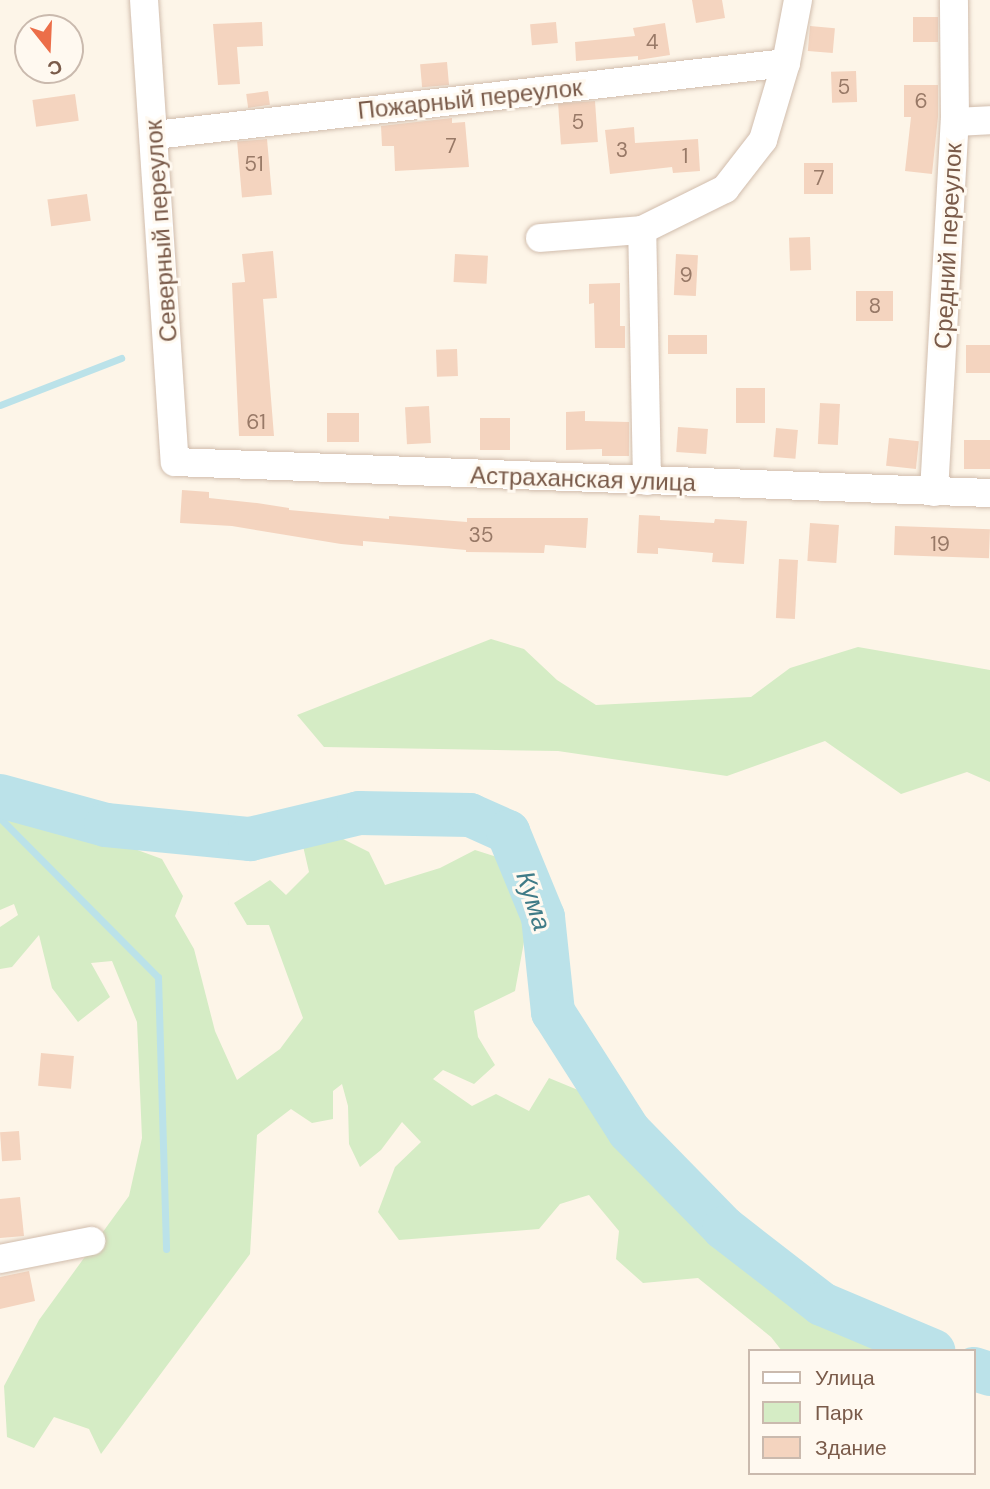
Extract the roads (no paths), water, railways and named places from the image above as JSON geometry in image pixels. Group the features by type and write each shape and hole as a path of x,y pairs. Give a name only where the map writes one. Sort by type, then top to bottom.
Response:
{"street":[{"name":"Северный переулок","path":"144,0 175,462"},
{"path":"540,238 642,230 725,189 763,140 786,63 798,0"},
{"name":"Средний переулок","path":"933,492 955,122 954,0"},
{"name":"Пожарный переулок","path":"155,135 786,63"},
{"path":"955,122 990,121"},
{"path":"642,230 647,481"},
{"name":"Астраханская улица","path":"175,462 990,493"},
{"path":"0,1259 91,1241"}],"waterway":[{"path":"0,405 121,358"},
{"name":"Кума","path":"0,796 106,825 250,839 359,813 470,815 508,832 543,917 553,1012 629,1131 724,1228 822,1304 928,1349"},
{"path":"0,818 158,977 166,1249"},
{"name":"Кума","path":"976,1370 990,1374"}]}
